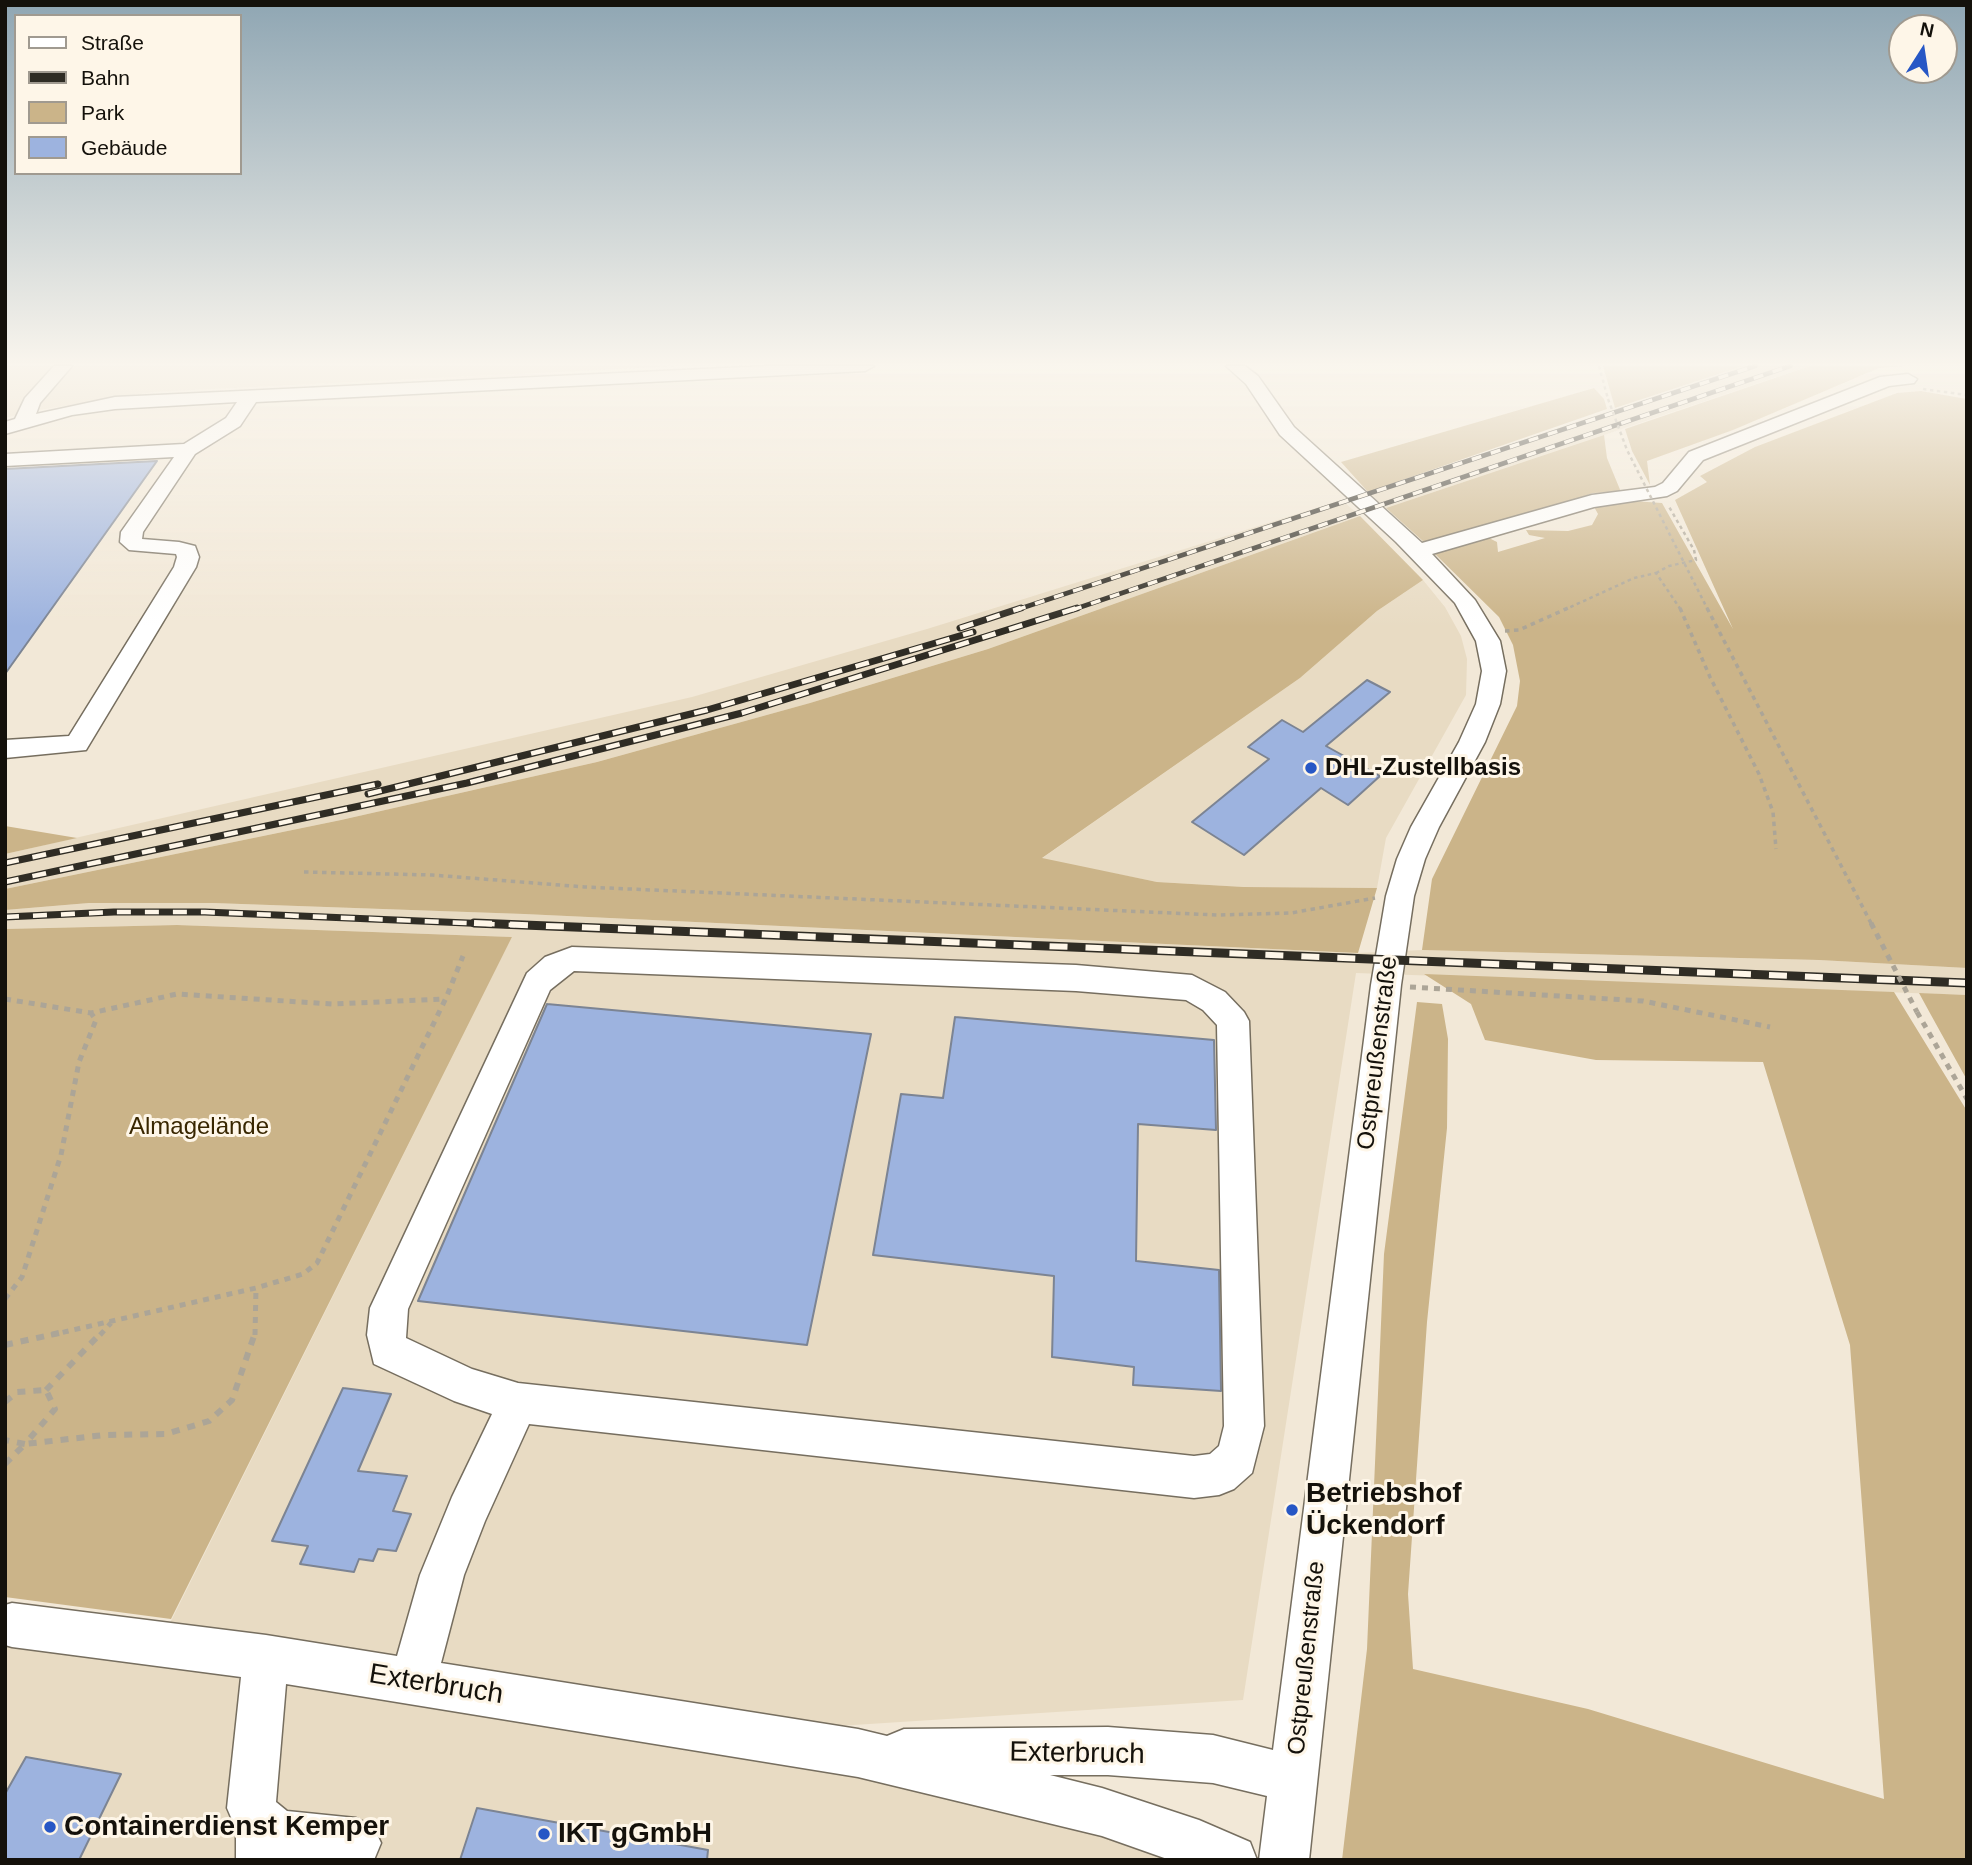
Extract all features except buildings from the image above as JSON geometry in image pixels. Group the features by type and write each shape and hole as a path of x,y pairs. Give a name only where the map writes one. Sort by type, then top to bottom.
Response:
{"street":[{"path":"5,460 132,453"},
{"path":"5,750 77,744 185,567 187,551 169,546 146,547 131,542 130,538 186,453"},
{"name":"Ostpreußenstraße","path":"1284,1860 1386,985 1401,896 1411,859 1424,827 1472,742 1488,704 1494,671 1483,632 1464,600 1417,551 1311,453"},
{"path":"1417,551 1592,501 1660,492 1670,487 1696,456 1704,453"},
{"path":"572,959 1076,978 1192,988 1214,1001 1233,1021 1244,1426 1237,1458 1219,1474 1194,1477 519,1403 468,1387 388,1350 386,1335 389,1308 538,982 556,966 572,959"},
{"path":"413,1681 442,1575 467,1512 519,1403"},
{"name":"Exterbruch","path":"12,1625 265,1658 858,1753 1102,1812 1199,1845 1232,1860"},
{"path":"265,1658 251,1808 261,1841 280,1835 356,1843"},
{"name":"Exterbruch","path":"858,1753 1108,1751 1213,1759 1293,1779"}],"path":[{"path":"1629,453 1917,1012 1967,1099"},
{"path":"1483,632 1519,630 1634,578 1696,560 1694,550 1660,492"},
{"path":"1656,573 1681,610 1710,677 1759,774 1773,812 1776,849"},
{"path":"304,872 432,875 640,890 1217,915 1291,913 1401,896"},
{"path":"5,1345 256,1289 303,1274 317,1263 446,999 463,956"},
{"path":"1386,985 1643,1001 1770,1027"},
{"path":"5,999 91,1013 177,994 332,1004 446,999"},
{"path":"5,1299 22,1277 61,1155 79,1062 96,1020 91,1013"},
{"path":"5,1440 25,1444 104,1435 166,1434 209,1421 232,1400 255,1335 256,1289"},
{"path":"5,1402 17,1392 46,1390 113,1321"},
{"path":"5,1464 55,1409 46,1390"}],"shaded area":[{"path":"1484,453 1550,453 1386,508 1368,492"},
{"path":"1342,500 1360,516 988,649 810,703 597,762 341,820 5,889 5,854 692,697 927,629"},
{"path":"1423,580 1445,607 1461,636 1467,659 1466,695 1386,838 1377,888 1244,887 1157,882 1041,859 1300,678 1377,611"},
{"path":"89,903 213,903 524,914 1358,953 1422,950 1819,960 1967,968 1967,995 1356,973 1243,1700 838,1726 167,1629 512,937 177,925 5,929 5,910"},
{"path":"5,1643 119,1656 836,1767 1208,1860 5,1860"}],"green space":[{"path":"1372,453 1480,453 1368,492 1341,462"},
{"path":"1550,453 1606,453 1621,492 1593,493 1552,508 1425,543 1386,508"},
{"path":"1633,453 1669,453 1647,461 1650,485"},
{"path":"1744,453 1967,453 1967,968 1819,960 1422,950 1432,879 1517,706 1520,681 1513,645 1499,617 1433,552 1470,544 1483,535 1497,542 1498,552 1545,538 1529,535 1526,530 1568,531 1592,525 1598,514 1593,505 1629,499 1662,503 1733,629 1675,500 1707,482 1700,476"},
{"path":"1360,516 1423,580 1377,611 1300,678 1042,858 1157,882 1244,887 1377,888 1358,953 524,914 213,903 89,903 5,910 5,889 341,820 597,762 810,703 988,649"},
{"path":"5,826 77,838 5,854"},
{"name":"Almagelände","path":"177,925 512,937 171,1619 5,1597 5,929"},
{"path":"1424,974 1894,992 1967,1111 1967,1860 1342,1860 1367,1649 1384,1254 1417,1002 1442,1004 1448,1039 1447,1128 1427,1322 1408,1594 1413,1669 1588,1709 1884,1799 1850,1345 1763,1062 1596,1060 1485,1040 1471,1004"},
{"path":"1919,993 1967,995 1967,1080 1931,1015"}],"railway":[{"path":"1016,610 1491,453"},
{"path":"1072,610 1534,453"},
{"path":"960,628 1021,608"},
{"path":"5,882 467,783 742,713 1077,608"},
{"path":"368,794 707,710 973,632"},
{"path":"5,863 378,784"},
{"path":"5,917 114,912 205,912 515,925"},
{"path":"474,923 1967,983"}],"place":[{"name":"DHL-Zustellbasis","path":"1311,768"},
{"name":"Betriebshof Ückendorf","path":"1292,1510"},
{"name":"Containerdienst Kemper","path":"50,1827"},
{"name":"IKT gGmbH","path":"544,1834"}]}
